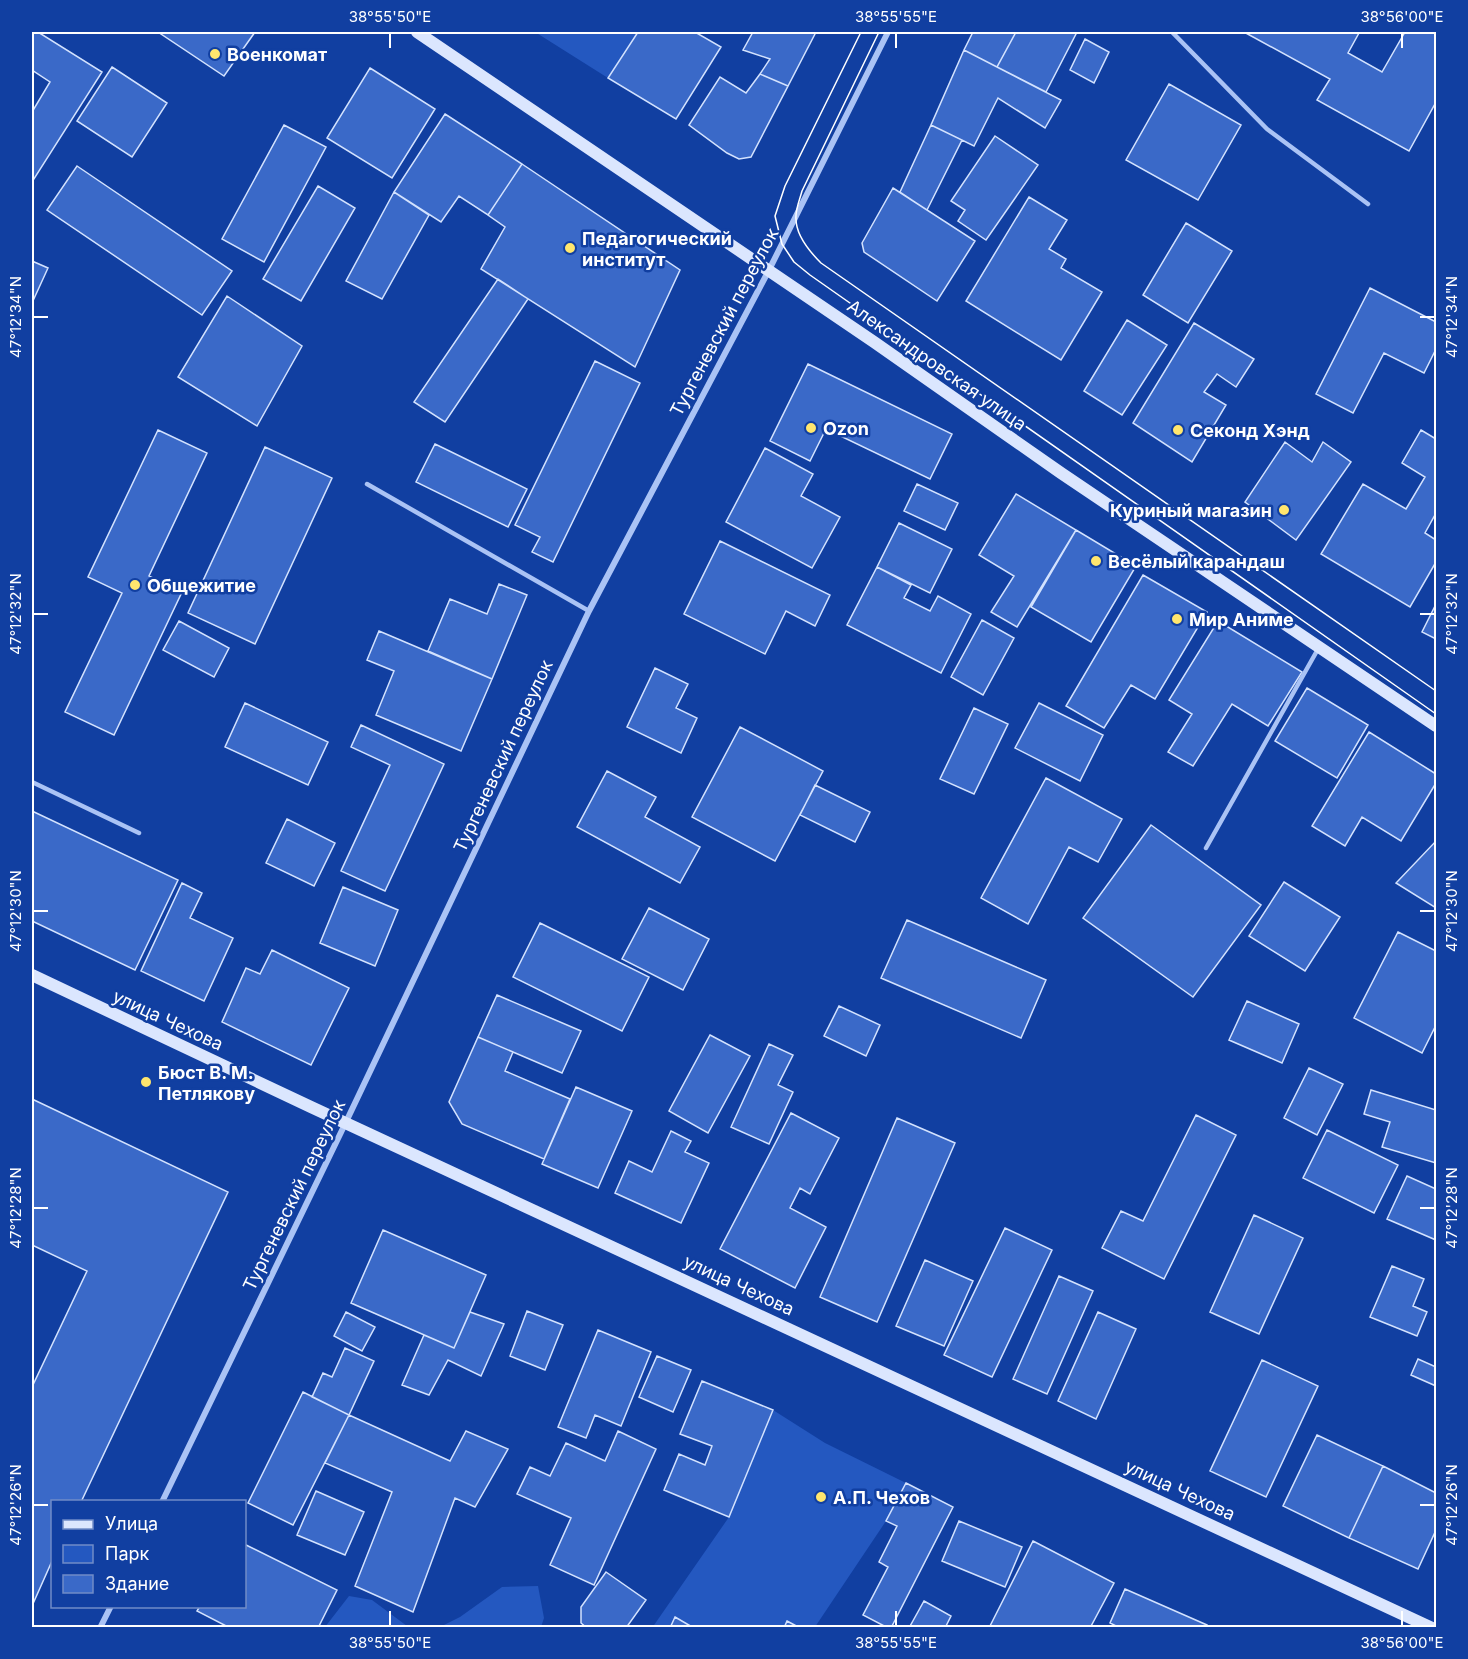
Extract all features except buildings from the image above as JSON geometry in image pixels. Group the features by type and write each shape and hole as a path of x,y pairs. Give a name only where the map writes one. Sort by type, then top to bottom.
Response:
{"main road":[{"name":"Александровская улица","path":"417,32 769,270 1061,474 1437,726"},
{"name":"улица Чехова","path":"32,975 1433,1628"}],"street":[{"name":"Тургеневский переулок","path":"163,1500 589,611 769,270 888,32"},
{"path":"100,1628 110,1608"},
{"path":"1433,1628 1437,1623"}],"lane":[{"path":"1172,32 1267,129 1368,204"},
{"path":"367,484 589,611"},
{"path":"1206,848 1319,647"},
{"path":"32,782 140,833"}],"green space":[{"path":"535,32 638,32 608,78"},
{"path":"773,1410 825,1443 906,1483 886,1521 815,1627 652,1628 729,1517"},
{"path":"538,1586 544,1618 541,1627 325,1627 349,1596 372,1600 407,1626 444,1625 460,1617 502,1587"}],"tram line":[{"path":"861,32 785,186 775,216 782,244 794,262 1436,714"},
{"path":"879,32 802,191 796,212 797,225 804,243 812,254 821,263 1436,691"}],"place":[{"name":"Военкомат","path":"215,54"},
{"name":"Педагогический институт","path":"570,248"},
{"name":"Ozon","path":"811,428"},
{"name":"Секонд Хэнд","path":"1178,430"},
{"name":"Куриный магазин","path":"1284,510"},
{"name":"Весёлый карандаш","path":"1096,561"},
{"name":"Общежитие","path":"135,585"},
{"name":"Мир Аниме","path":"1177,619"},
{"name":"Бюст В. М. Петлякову","path":"146,1082"},
{"name":"А.П. Чехов","path":"821,1497"}]}
